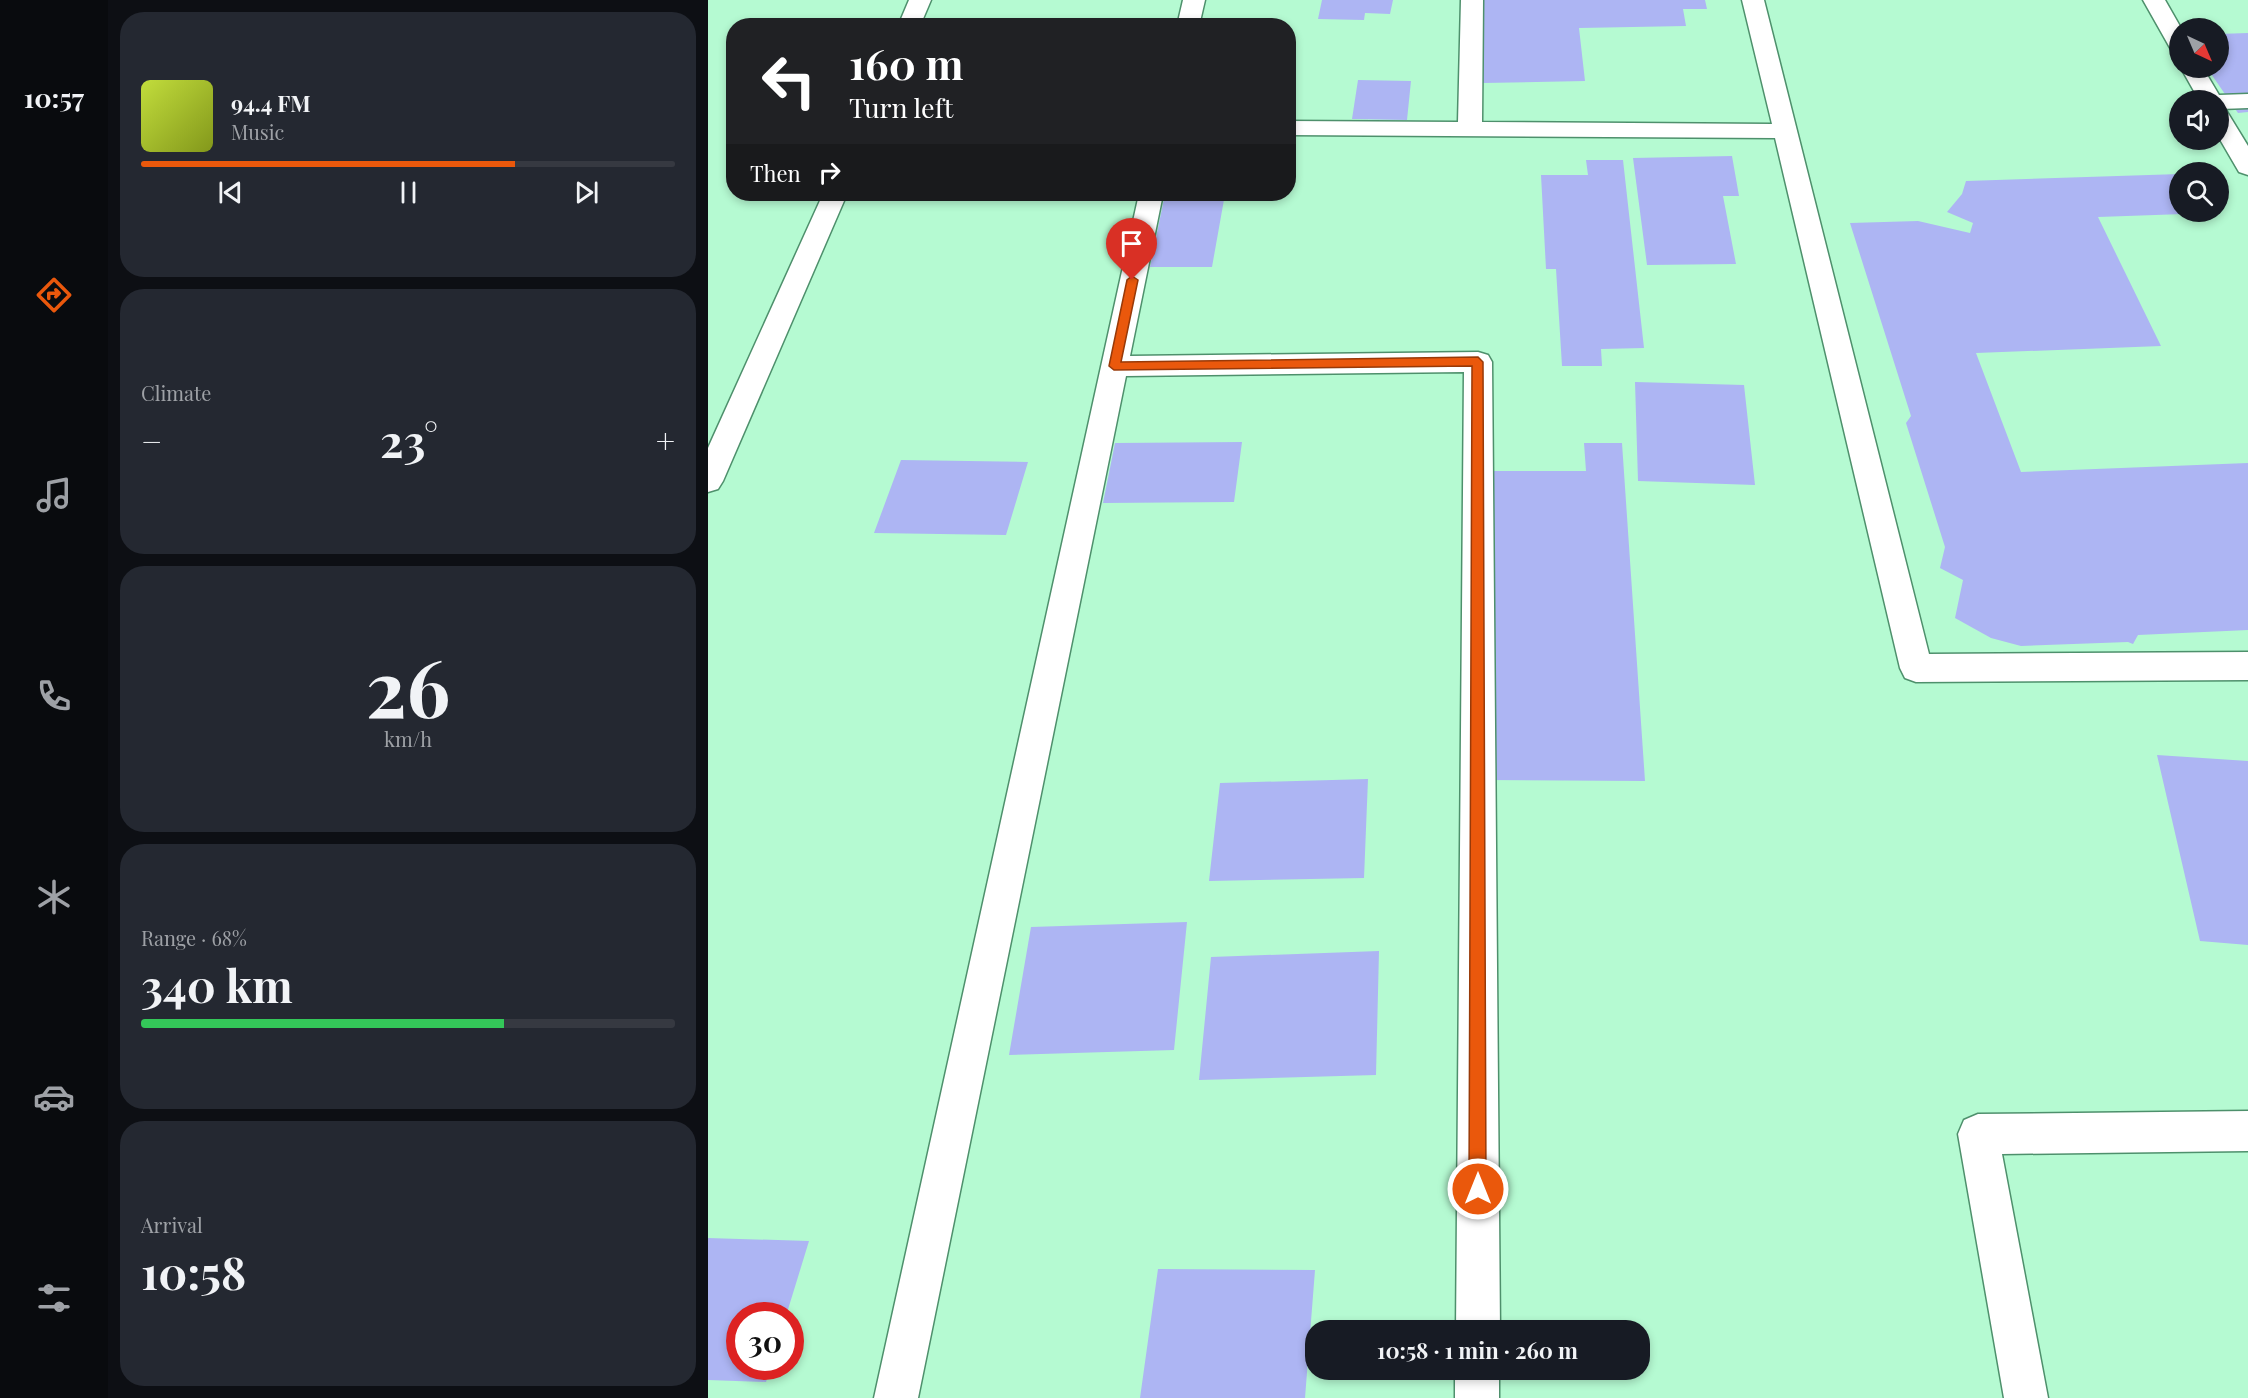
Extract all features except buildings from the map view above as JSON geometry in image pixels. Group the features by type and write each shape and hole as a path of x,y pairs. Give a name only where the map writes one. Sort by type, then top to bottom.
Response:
{"street":[{"path":"912,18 920,0"},
{"path":"1190,18 1194,0"},
{"path":"1470,129 1472,0"},
{"path":"1753,0 1916,668 2248,666"},
{"path":"2154,0 2169,27"},
{"path":"2229,102 2248,101"},
{"path":"1296,128 1785,131"},
{"path":"2229,134 2248,167"},
{"path":"708,481 832,201"},
{"path":"896,1398 1149,201"},
{"path":"1114,366 1478,362 1478,1320"},
{"path":"2026,1398 1978,1134 2248,1131"},
{"path":"1478,1380 1478,1398"}],"route":[{"path":"1132,280 1114,366 1478,362 1478,1189"}]}
